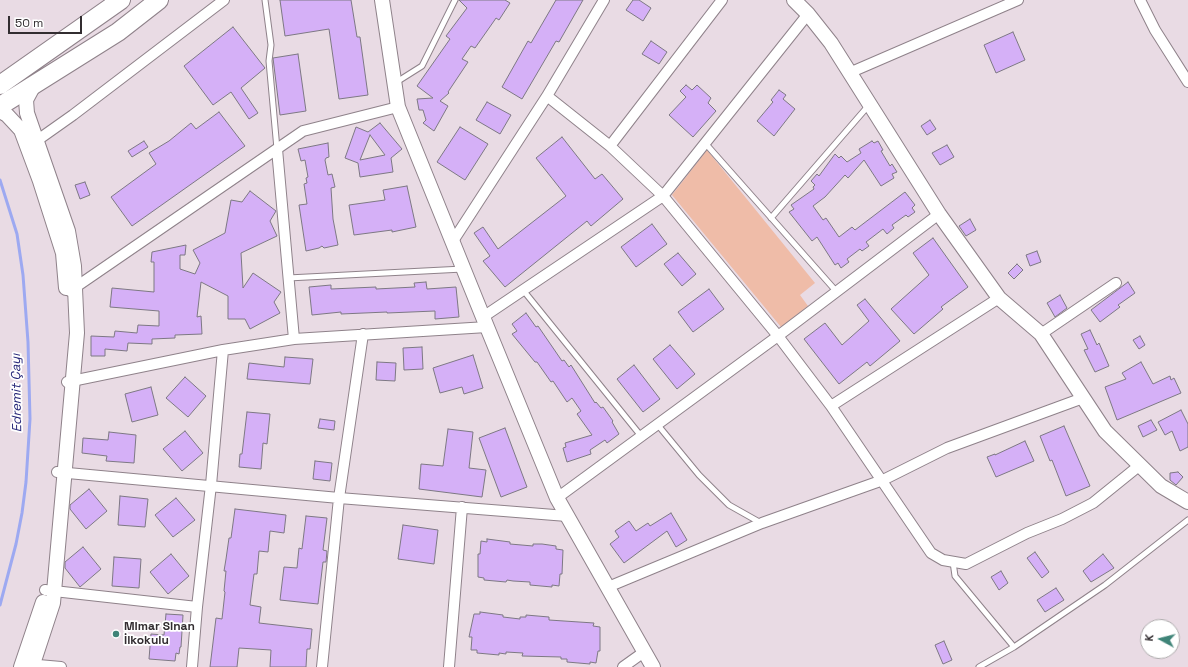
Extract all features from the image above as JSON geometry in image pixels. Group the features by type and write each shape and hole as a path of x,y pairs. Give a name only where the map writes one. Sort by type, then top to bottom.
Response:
{"highway":[{"path":"1,82 121,0"},
{"path":"0,106 118,32 160,0"}],"street":[{"path":"32,144 73,116 224,0"},
{"path":"382,0 398,107 452,241 557,498 653,667"},
{"path":"452,241 547,96 604,0"},
{"path":"610,146 722,0"},
{"path":"794,0 808,14 831,43 939,214 999,298 1041,334 1105,431 1161,486 1188,502"},
{"path":"849,73 1018,0"},
{"path":"1140,0 1155,30 1188,82"},
{"path":"70,382 223,350 294,339 485,322 523,290 663,196 808,14"},
{"path":"34,85 26,100 32,144 68,231 71,291 77,333 70,382 49,590 53,603 28,665 61,667"},
{"path":"547,96 610,146 663,196 778,336 831,406 883,480 931,553 943,560 966,564 1026,533 1062,519 1093,503 1140,465"},
{"path":"71,291 303,131 398,107"},
{"path":"0,111 6,115 32,144"},
{"path":"277,149 294,339"},
{"path":"557,498 778,336 939,214"},
{"path":"1041,334 1116,283"},
{"path":"831,406 999,298"},
{"path":"322,667 339,498 363,334"},
{"path":"192,667 196,607 211,486 223,350"},
{"path":"608,587 762,523 883,480 947,448 1083,398"},
{"path":"61,472 339,498 567,516"},
{"path":"449,667 462,507"},
{"path":"49,590 196,607"},
{"path":"625,666 644,652"}],"lane":[{"path":"265,0 271,45 269,61 277,149"},
{"path":"394,83 422,66 454,0"},
{"path":"771,218 870,105"},
{"path":"705,144 836,291"},
{"path":"288,278 464,269"},
{"path":"523,290 641,436"},
{"path":"657,424 699,475 729,505 762,523"},
{"path":"979,667 1014,647 1105,585 1188,520"},
{"path":"953,562 955,576 1014,647"}],"shaded area":[{"path":"707,150 815,283 800,295 808,306 781,327 672,195"}],"building":[{"path":"280,0 351,0 357,37 360,37 368,95 339,99 329,29 285,36"},
{"path":"459,0 505,0 510,3 499,20 496,18 475,48 471,46 462,59 468,62 448,92 449,93 440,101 448,106 434,131 423,123 426,120 423,110 419,110 417,99 433,98 417,86 450,39 446,36 467,8"},
{"path":"556,0 583,0 559,42 556,41 522,99 502,87 528,41 531,43"},
{"path":"633,0 639,0 651,8 643,21 626,10"},
{"path":"233,27 265,68 241,88 258,113 249,119 231,92 213,105 184,66"},
{"path":"1013,32 1025,60 996,73 984,45"},
{"path":"651,41 667,52 659,64 642,54"},
{"path":"298,54 306,111 280,115 273,58"},
{"path":"686,85 692,90 697,85 711,98 708,103 716,111 693,137 669,115 686,97 680,91"},
{"path":"779,90 786,95 783,99 795,109 774,136 757,121 773,102 771,100"},
{"path":"487,102 511,115 500,134 476,120"},
{"path":"219,112 245,146 132,226 111,197 156,164 149,153 169,141 191,123 196,129"},
{"path":"930,120 936,129 927,135 921,126"},
{"path":"380,123 402,149 391,158 393,172 360,177 358,163 345,158 356,127 368,132","holes":["370,135 385,155 360,160"]},
{"path":"460,127 488,144 465,180 437,162"},
{"path":"562,137 595,179 602,174 623,199 591,226 587,221 505,287 483,261 490,256 474,233 483,227 498,249 566,196 536,158"},
{"path":"144,141 148,147 132,157 128,151"},
{"path":"872,141 874,143 878,141 883,150 881,151 890,166 892,164 897,172 892,174 894,178 881,186 864,160 848,178 845,175 825,197 813,206 823,220 826,218 839,237 852,227 855,230 905,192 915,205 912,208 915,212 908,217 906,215 892,225 894,228 887,234 883,229 866,242 869,246 862,251 860,249 847,259 849,262 841,268 838,263 835,265 817,237 812,241 789,212 794,209 791,205 814,189 813,187 815,185 811,181 817,174 819,176 835,154 839,158 841,156 847,162 861,153 859,149"},
{"path":"328,143 329,157 325,160 328,175 332,174 335,187 331,188 333,219 338,245 324,248 322,246 306,251 299,205 307,204 304,184 307,183 306,178 308,177 305,160 301,161 298,149"},
{"path":"947,145 954,157 940,165 932,153"},
{"path":"85,182 90,195 80,199 75,185"},
{"path":"407,186 416,227 392,232 392,230 354,235 349,205 385,200 383,190"},
{"path":"250,191 276,211 270,221 277,236 241,253 243,288 253,273 281,292 274,302 280,313 250,329 245,319 228,319 228,296 201,282 197,317 201,316 202,334 175,335 175,338 152,339 152,344 128,343 127,351 105,349 105,356 91,356 91,336 114,337 115,331 137,333 138,325 159,326 159,311 110,307 112,288 154,292 154,262 151,262 152,252 186,245 185,255 180,255 180,269 195,274 200,263 193,250 225,233 231,200 242,202"},
{"path":"970,219 976,230 966,236 959,226"},
{"path":"652,224 667,244 636,267 621,247"},
{"path":"933,238 968,287 941,307 943,309 914,334 891,309 929,275 913,253"},
{"path":"1037,251 1041,262 1030,266 1026,255"},
{"path":"678,253 696,274 682,286 664,264"},
{"path":"1017,264 1023,270 1014,279 1008,273"},
{"path":"426,282 427,289 456,287 459,317 435,319 435,311 341,314 341,312 312,315 309,287 331,285 331,289 376,287 376,289 415,287 414,283"},
{"path":"1128,282 1135,293 1118,305 1120,307 1100,322 1091,310"},
{"path":"709,289 724,309 693,332 678,312"},
{"path":"1060,295 1067,308 1055,317 1047,303"},
{"path":"865,299 900,341 870,366 867,362 839,384 804,339 825,323 842,345 869,321 857,305"},
{"path":"526,313 536,327 538,326 562,361 564,360 569,367 571,365 595,403 596,402 601,408 603,407 613,421 612,422 619,434 607,443 605,440 590,450 591,454 567,462 563,448 566,447 565,443 592,435 577,414 581,411 572,398 567,402 553,381 551,382 537,362 535,362 512,334 517,331 512,324"},
{"path":"1090,330 1097,345 1099,343 1109,366 1095,372 1084,350 1088,349 1081,334"},
{"path":"1140,336 1145,345 1139,349 1133,340"},
{"path":"670,345 695,374 677,389 653,359"},
{"path":"422,347 423,369 404,370 403,348"},
{"path":"473,355 483,388 464,394 462,387 440,393 433,368"},
{"path":"285,357 313,359 310,384 247,379 249,363 284,367"},
{"path":"377,362 396,363 395,381 376,380"},
{"path":"1141,362 1153,384 1170,376 1171,380 1174,378 1181,393 1117,420 1105,387 1126,379 1122,373"},
{"path":"634,365 660,399 643,412 617,379"},
{"path":"185,377 206,396 188,417 166,398"},
{"path":"151,387 158,415 132,422 125,394"},
{"path":"1181,410 1188,424 1188,447 1180,451 1172,431 1165,435 1158,422"},
{"path":"247,412 270,414 267,444 263,443 261,469 239,467"},
{"path":"320,419 335,421 334,430 318,428"},
{"path":"1151,420 1157,430 1143,437 1138,426"},
{"path":"1064,426 1090,486 1066,496 1052,460 1050,461 1040,436"},
{"path":"505,428 527,487 501,497 479,438"},
{"path":"448,429 473,432 469,468 486,470 482,497 419,489 421,464 443,466"},
{"path":"185,431 203,453 182,471 163,449"},
{"path":"109,432 136,435 134,463 106,461 107,456 82,453 83,438 108,440"},
{"path":"1025,441 1034,461 996,477 987,457 995,455"},
{"path":"315,461 332,463 330,481 313,479"},
{"path":"1178,472 1183,477 1176,485 1170,480 1170,473"},
{"path":"89,489 107,511 86,529 70,509 70,505"},
{"path":"120,496 148,499 145,527 118,525"},
{"path":"176,498 195,520 173,537 155,515"},
{"path":"235,509 286,515 284,533 270,531 268,552 259,551 257,574 254,574 250,605 261,607 259,623 312,629 310,649 307,649 306,667 270,667 271,650 239,648 237,667 210,667 216,618 222,619 226,571 224,571"},
{"path":"671,513 687,540 676,547 667,531 624,563 610,544 619,537 615,531 629,521 636,531 648,523 650,526"},
{"path":"306,516 327,518 323,550 327,551 326,562 323,562 318,604 280,600 284,567 297,568 299,548 302,549"},
{"path":"403,525 438,530 434,564 398,559"},
{"path":"487,539 510,542 510,544 533,546 533,544 542,544 556,546 556,549 563,550 562,574 560,574 559,586 552,585 552,587 530,585 530,582 507,580 506,582 484,580 484,578 478,577 478,554 480,554 481,541 487,542"},
{"path":"83,547 101,569 80,587 65,568 65,562"},
{"path":"1035,552 1049,572 1042,578 1027,558"},
{"path":"171,554 189,576 168,594 150,572"},
{"path":"1103,554 1114,568 1091,582 1083,571"},
{"path":"114,557 141,559 139,588 112,586"},
{"path":"1001,571 1008,583 999,590 991,577"},
{"path":"1056,588 1064,600 1045,612 1037,600"},
{"path":"480,612 520,619 520,617 526,617 526,615 549,617 549,620 594,623 593,626 600,627 600,651 598,651 596,663 590,662 590,664 567,662 567,659 561,659 561,657 522,656 523,653 506,652 506,654 499,653 499,655 477,653 477,650 471,650 472,637 469,637 474,614 480,614"},
{"path":"166,614 183,615 181,647 179,654 176,653 175,661 149,659 151,634 164,635"},
{"path":"944,641 952,660 943,664 935,645"}],"waterway":[{"name":"Edremit Çayı","path":"0,180 17,234 23,275 28,342 30,419 26,482 22,513 16,544 0,605"}],"place":[{"name":"Mimar Sinan İlkokulu","path":"116,634"}]}
